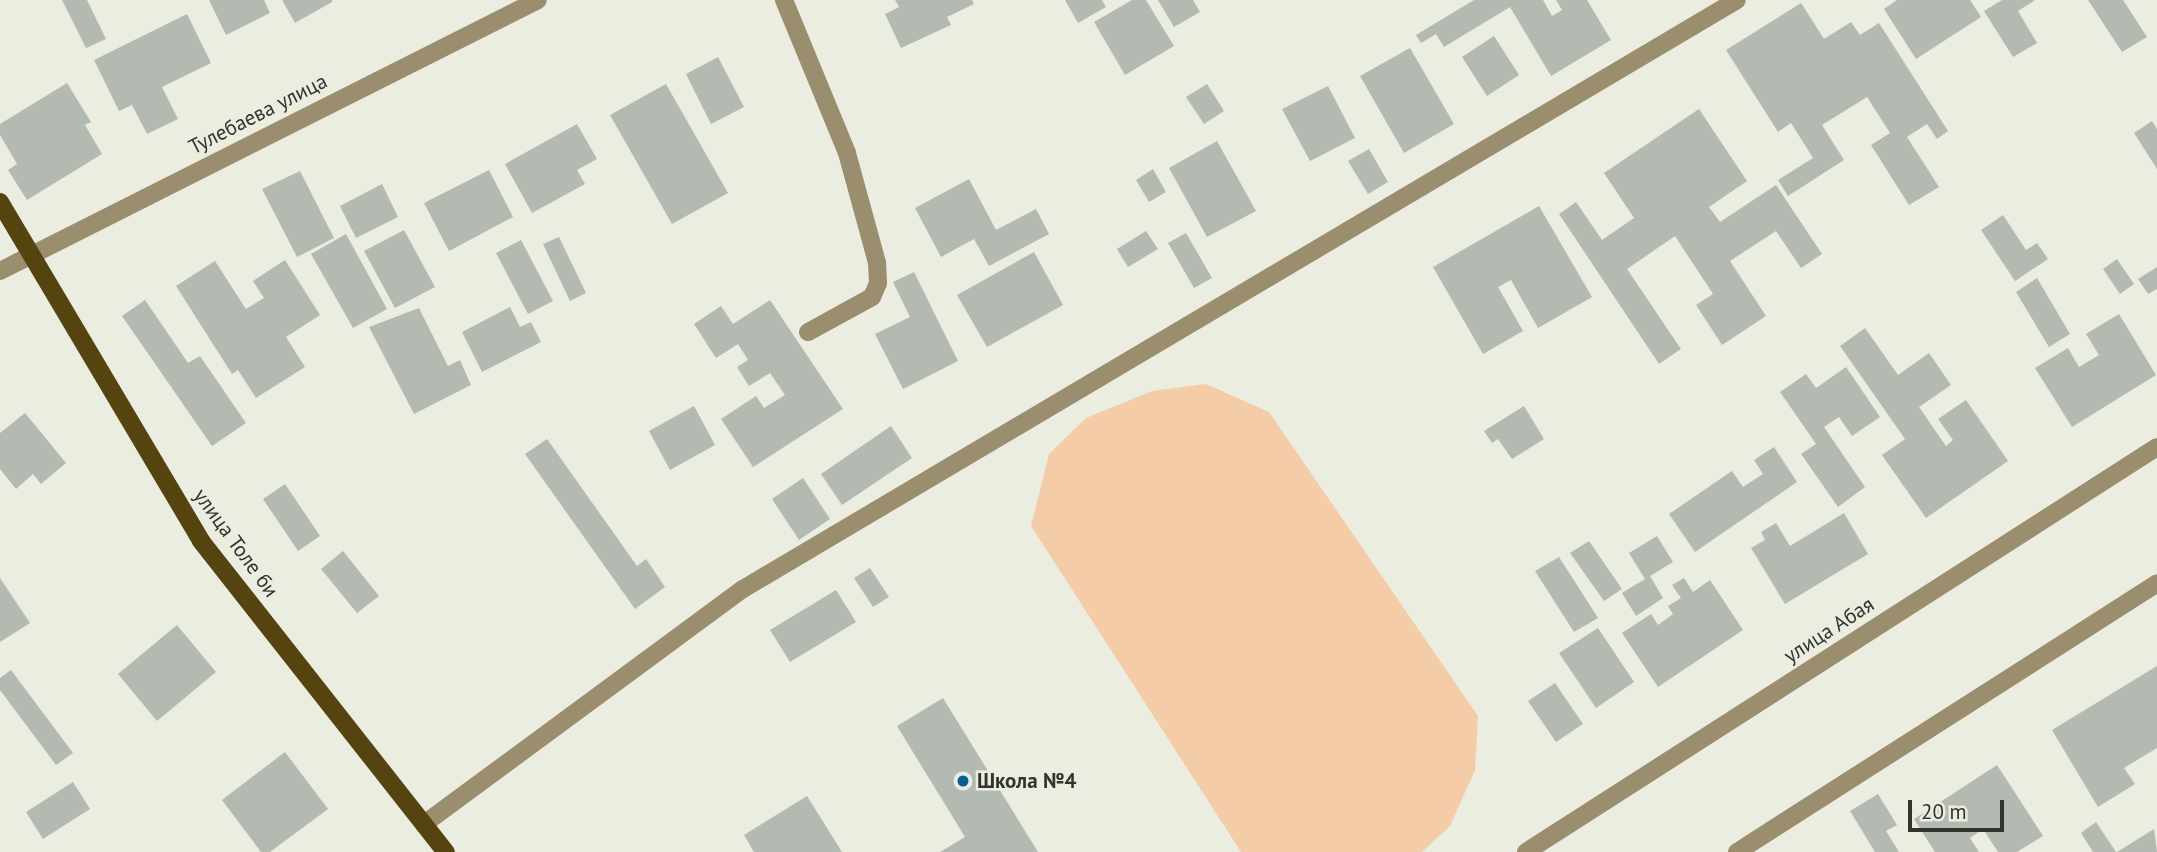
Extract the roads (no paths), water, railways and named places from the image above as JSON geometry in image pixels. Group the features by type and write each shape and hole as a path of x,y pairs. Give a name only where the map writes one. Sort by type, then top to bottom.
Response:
{"main road":[{"name":"улица Толе би","path":"0,202 201,541 446,852"}],"street":[{"name":"Тулебаева улица","path":"0,271 538,0"},
{"path":"783,0 847,152 877,263 878,283 872,297 808,332"},
{"path":"424,824 743,589 1737,0"},
{"name":"улица Абая","path":"1526,852 2157,447"},
{"path":"1737,852 2157,583"}],"place":[{"name":"Школа №4","path":"963,781"}]}
